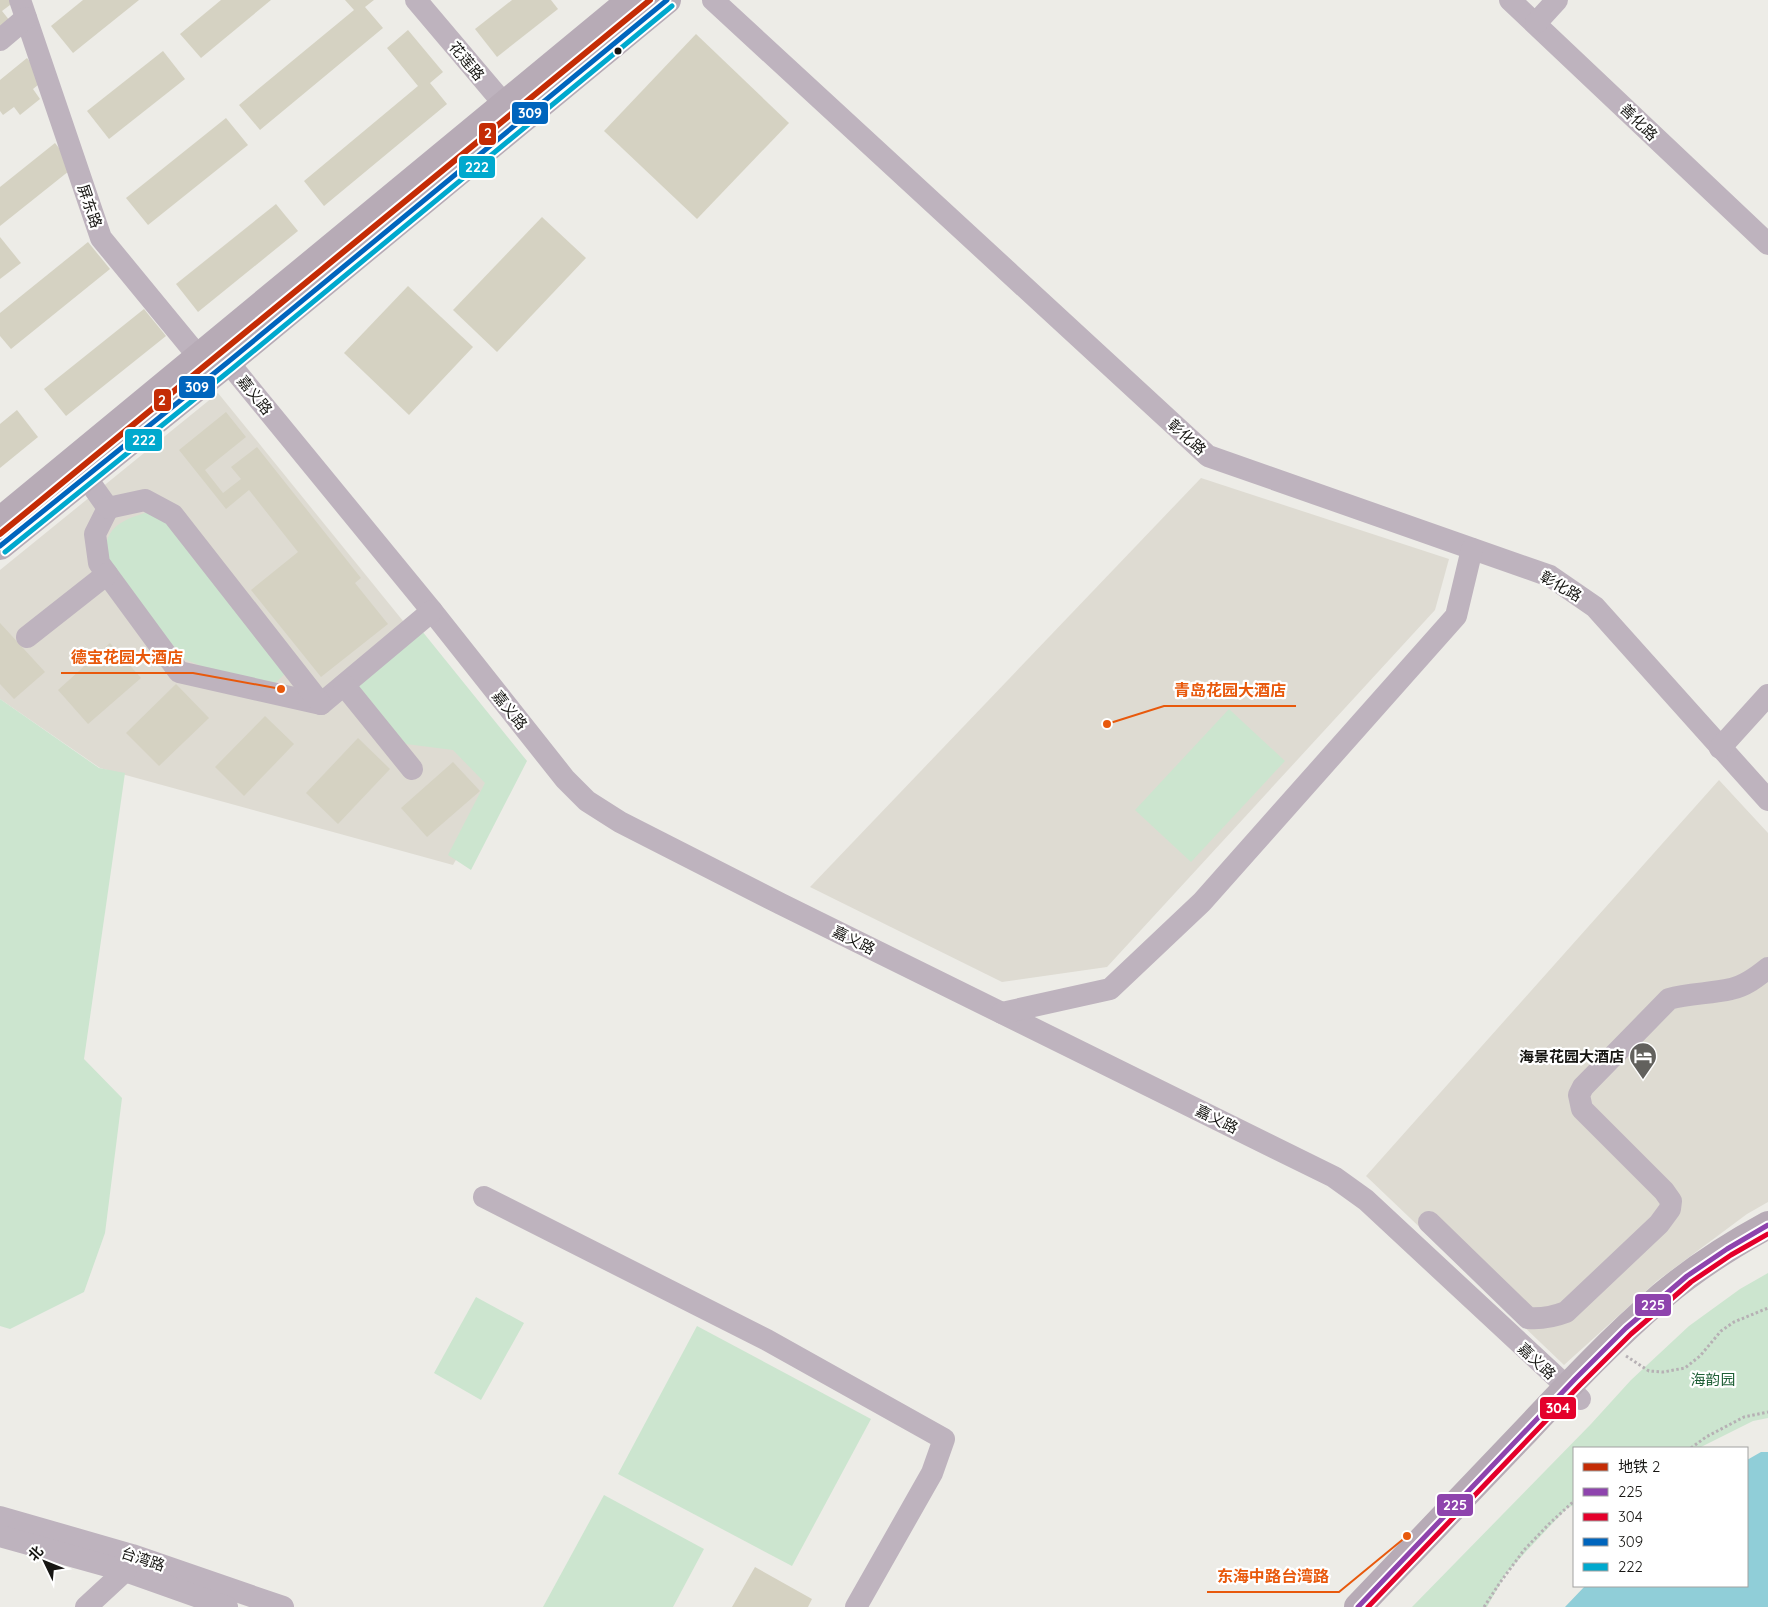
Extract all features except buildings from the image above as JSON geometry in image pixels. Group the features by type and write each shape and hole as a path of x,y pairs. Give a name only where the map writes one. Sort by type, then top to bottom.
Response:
{"main road":[{"path":"0,521 80,468 228,362 512,113 631,0"},
{"path":"0,546 198,356 512,113 667,0"},
{"path":"1382,1607 1573,1394 1629,1326 1663,1295 1704,1264 1768,1225"},
{"path":"1358,1607 1573,1394 1623,1355 1674,1309 1709,1282 1768,1245"}],"street":[{"name":"花莲路","path":"416,0 512,113"},
{"name":"彰化路","path":"713,0 1208,456 1550,576 1595,607 1768,800"},
{"name":"善化路","path":"1510,0 1768,244"},
{"path":"1536,23 1557,0"},
{"path":"0,40 23,9"},
{"name":"屏东路","path":"23,9 101,238 198,356"},
{"path":"198,356 228,362"},
{"name":"嘉义路","path":"228,362 432,611 565,779 599,810 781,904 1334,1176 1366,1200 1573,1394"},
{"path":"80,468 108,508"},
{"path":"108,508 145,500 173,515 321,704"},
{"path":"108,508 95,534 99,563 179,672 321,704"},
{"path":"1002,1013 1110,988 1202,902 1456,616 1472,549"},
{"path":"27,637 107,574"},
{"path":"321,704 432,611"},
{"path":"344,685 412,769"},
{"path":"1720,748 1768,695"},
{"path":"1429,1222 1528,1318 1537,1319 1556,1316 1566,1312 1659,1224 1670,1209 1671,1201 1664,1191 1582,1109 1579,1095 1583,1087 1669,999 1732,989 1752,981 1768,968"},
{"path":"484,1197 767,1340 944,1439 932,1473 856,1607"},
{"name":"台湾路","path":"0,1517 128,1563 248,1601 283,1607"},
{"name":"台湾路","path":"0,1536 128,1563 226,1607"},
{"path":"86,1607 128,1563"}],"path":[{"path":"1623,1355 1649,1370 1663,1372 1685,1368 1700,1356 1721,1331 1734,1322 1768,1308"},
{"path":"1692,1447 1706,1437 1744,1417 1768,1412"},
{"path":"1484,1607 1524,1550 1548,1524 1573,1502"}],"shaded area":[{"path":"218,393 513,760 453,865 100,768 0,699 0,570"},
{"path":"1201,478 1449,559 1435,610 1107,967 1002,982 810,887"},
{"path":"1719,780 1768,833 1768,1202 1747,1214 1657,1281 1564,1365 1366,1176"}],"green space":[{"path":"151,511 168,521 285,674 265,692 184,659 105,561 107,540 116,526"},
{"path":"422,631 527,761 471,870 448,855 485,783 453,750 406,744 357,686"},
{"path":"0,699 99,768 125,773 84,1059 122,1098 105,1233 84,1292 10,1329 0,1326"},
{"path":"1229,709 1285,761 1191,862 1135,810"},
{"name":"海韵园","path":"1768,1273 1768,1418 1753,1421 1701,1447 1573,1447 1573,1505 1567,1508 1506,1573 1487,1607 1412,1607 1591,1424 1631,1380 1689,1326 1740,1289"},
{"path":"476,1297 524,1323 481,1400 434,1373"},
{"path":"697,1326 871,1419 792,1566 618,1474"},
{"path":"604,1495 704,1549 673,1607 543,1607"}],"water":[{"path":"1761,1452 1768,1452 1768,1607 1565,1607 1584,1587 1748,1587 1748,1459"}],"metro line":[{"name":"2","path":"0,534 650,0"}],"transit line":[{"name":"309","path":"0,546 228,362 667,0"},
{"name":"222","path":"5,552 233,368 672,6"},
{"name":"225","path":"1358,1607 1626,1328 1687,1276 1727,1249 1768,1225"},
{"name":"304","path":"1368,1607 1631,1334 1691,1282 1731,1255 1768,1234"}],"place":[{"name":"德宝花园大酒店","path":"281,689"},
{"name":"青岛花园大酒店","path":"1107,724"},
{"name":"海景花园大酒店","path":"1643,1080"},
{"name":"东海中路台湾路","path":"1407,1536"}]}
